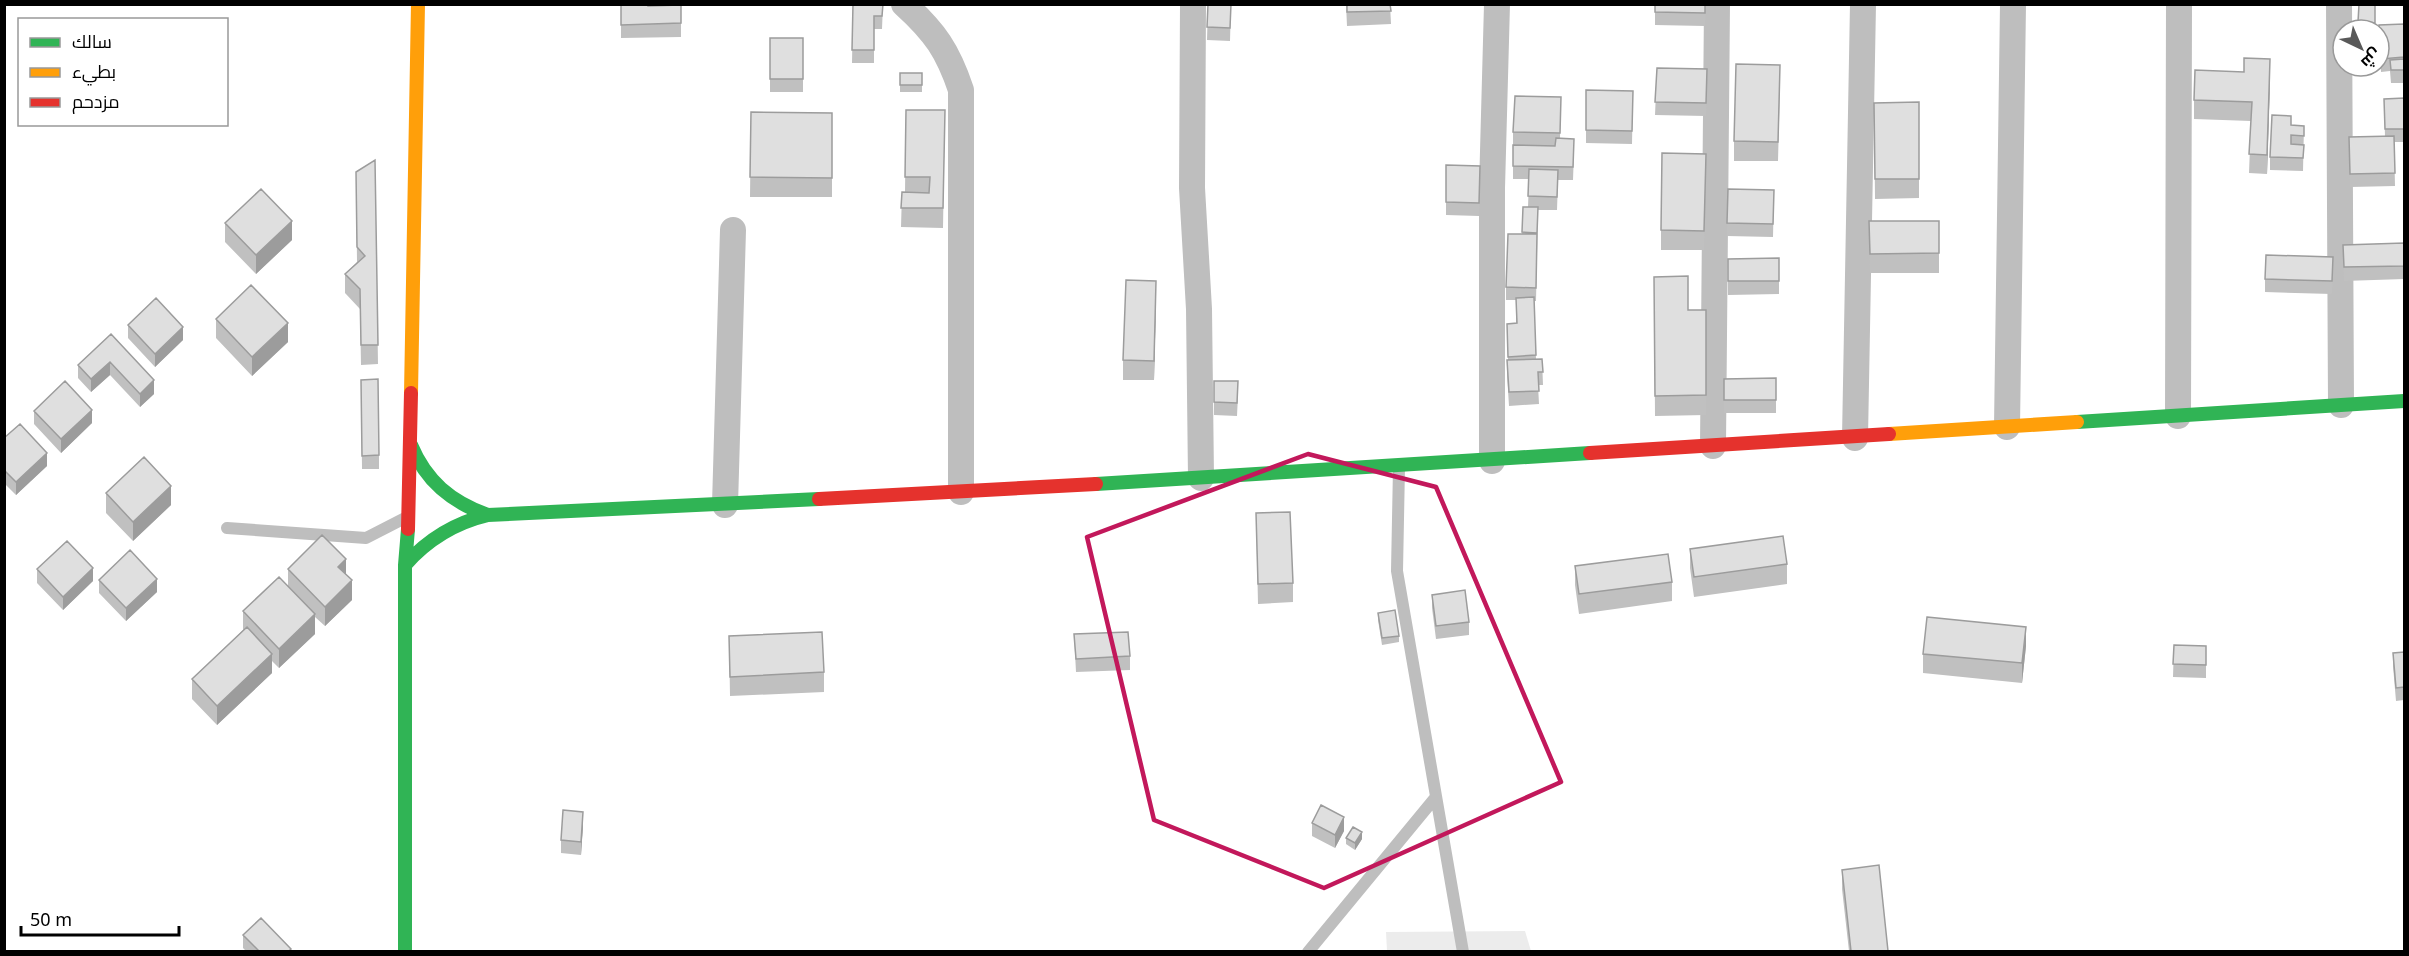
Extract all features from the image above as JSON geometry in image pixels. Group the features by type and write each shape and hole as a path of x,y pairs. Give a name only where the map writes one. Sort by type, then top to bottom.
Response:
{"street":[{"path":"405,951 405,565 409,516 418,4"},
{"path":"904,4 928,26 951,60 961,90 961,492"},
{"path":"1193,4 1192,188 1199,309 1201,478"},
{"path":"1492,461 1492,188 1497,4"},
{"path":"1713,446 1717,4"},
{"path":"1855,438 1863,4"},
{"path":"2007,427 2013,4"},
{"path":"2178,416 2179,4"},
{"path":"2339,4 2341,405"},
{"path":"725,505 733,230"},
{"path":"405,565 428,541 442,532 472,518 488,515 725,505 1399,467 2404,401"},
{"path":"410,441 423,470 445,494 473,511 488,515"}],"lane":[{"path":"1399,467 1397,571 1463,951"},
{"path":"227,528 366,538 409,516"},
{"path":"1308,951 1435,798"}],"highlighted area":[{"path":"1308,454 1436,487 1561,782 1324,888 1154,820 1087,537"}],"shaded area":[{"path":"1525,931 1531,951 1387,951 1386,932"}],"building":[{"path":"621,4 681,5 681,23 621,25"},
{"path":"853,4 883,4 882,16 874,16 874,50 852,50"},
{"path":"1208,4 1231,4 1230,28 1207,27"},
{"path":"1347,4 1390,4 1391,11 1347,12"},
{"path":"1655,4 1705,4 1705,13 1655,12"},
{"path":"2359,4 2375,4 2375,18 2358,18"},
{"path":"2404,24 2404,57 2391,58 2391,25"},
{"path":"770,38 803,38 803,79 770,79"},
{"path":"2244,58 2270,59 2267,155 2249,154 2252,102 2194,100 2195,70 2244,72"},
{"path":"2404,59 2404,70 2391,70 2391,60"},
{"path":"1736,64 1780,65 1778,142 1734,141"},
{"path":"1657,68 1707,69 1706,103 1655,102"},
{"path":"900,73 922,73 922,85 900,85"},
{"path":"1586,90 1633,91 1632,131 1586,130"},
{"path":"1515,96 1561,97 1560,133 1513,132"},
{"path":"2404,98 2404,129 2385,129 2384,99"},
{"path":"1919,102 1919,179 1875,179 1874,103"},
{"path":"906,110 945,110 943,208 901,208 902,192 929,193 930,177 905,177"},
{"path":"751,112 832,113 832,178 750,177"},
{"path":"2272,115 2291,116 2291,125 2304,126 2304,136 2291,135 2291,144 2304,145 2303,158 2270,157"},
{"path":"2394,136 2395,173 2350,174 2349,137"},
{"path":"1556,138 1574,139 1573,167 1513,166 1513,145 1555,146"},
{"path":"1662,153 1706,154 1704,231 1661,230"},
{"path":"375,160 378,345 361,345 360,289 345,274 365,256 357,247 356,172"},
{"path":"1446,165 1480,166 1479,203 1446,202"},
{"path":"1529,169 1558,170 1557,197 1528,196"},
{"path":"261,189 292,221 256,255 225,223"},
{"path":"1728,189 1774,190 1773,224 1727,223"},
{"path":"1523,207 1538,207 1537,233 1522,232"},
{"path":"1869,221 1939,221 1939,253 1870,254"},
{"path":"1508,234 1537,234 1536,288 1506,287"},
{"path":"2404,243 2404,266 2344,267 2343,245"},
{"path":"2266,255 2333,257 2332,281 2265,279"},
{"path":"1779,258 1779,281 1728,281 1728,259"},
{"path":"1688,276 1688,310 1706,310 1706,395 1655,396 1654,277"},
{"path":"1126,280 1156,281 1154,361 1123,360"},
{"path":"251,285 288,323 252,357 216,319"},
{"path":"1534,297 1536,355 1508,357 1507,324 1517,323 1516,298"},
{"path":"156,298 183,327 155,354 128,325"},
{"path":"111,334 154,380 140,394 110,362 91,379 78,365"},
{"path":"1542,359 1543,372 1538,372 1539,391 1509,392 1507,360"},
{"path":"1776,378 1776,400 1724,400 1724,379"},
{"path":"378,379 379,455 362,456 361,380"},
{"path":"65,381 92,410 61,439 34,411"},
{"path":"1214,381 1238,381 1237,403 1214,402"},
{"path":"20,424 47,453 16,482 4,470 4,438"},
{"path":"144,457 171,486 133,522 106,493"},
{"path":"1290,512 1293,583 1258,584 1256,513"},
{"path":"322,535 346,559 338,567 352,580 325,607 288,569"},
{"path":"1783,536 1787,564 1694,577 1690,549"},
{"path":"67,541 93,568 63,597 37,569"},
{"path":"130,550 157,579 126,608 99,580"},
{"path":"1668,554 1672,582 1579,594 1575,566"},
{"path":"279,577 315,614 279,649 243,611"},
{"path":"1465,590 1469,622 1436,626 1432,595"},
{"path":"1395,610 1399,636 1382,638 1378,613"},
{"path":"1927,617 2026,627 2022,663 1923,654"},
{"path":"247,627 272,654 217,706 192,679"},
{"path":"822,632 824,672 730,677 729,636"},
{"path":"1128,632 1130,656 1076,659 1074,634"},
{"path":"2174,645 2206,646 2206,665 2173,664"},
{"path":"2404,652 2404,687 2396,688 2393,653"},
{"path":"1321,805 1344,817 1335,835 1312,823"},
{"path":"563,810 583,812 581,842 561,840"},
{"path":"1353,827 1362,832 1355,843 1346,838"},
{"path":"1879,865 1888,951 1851,951 1842,870"},
{"path":"261,918 291,949 289,951 259,951 243,935"}],"traffic: fast":[{"path":"2077,422 2404,401"},
{"path":"411,445 424,469 441,489 462,504 488,515"},
{"path":"1096,484 1590,453"},
{"path":"405,565 423,547 442,533 488,515 819,499"},
{"path":"405,952 405,565 408,529"}],"traffic: slow":[{"path":"411,393 418,4"},
{"path":"1889,434 2077,422"}],"traffic: jam":[{"path":"408,529 411,393"},
{"path":"1590,453 1889,434"},
{"path":"819,499 1096,484"}]}
